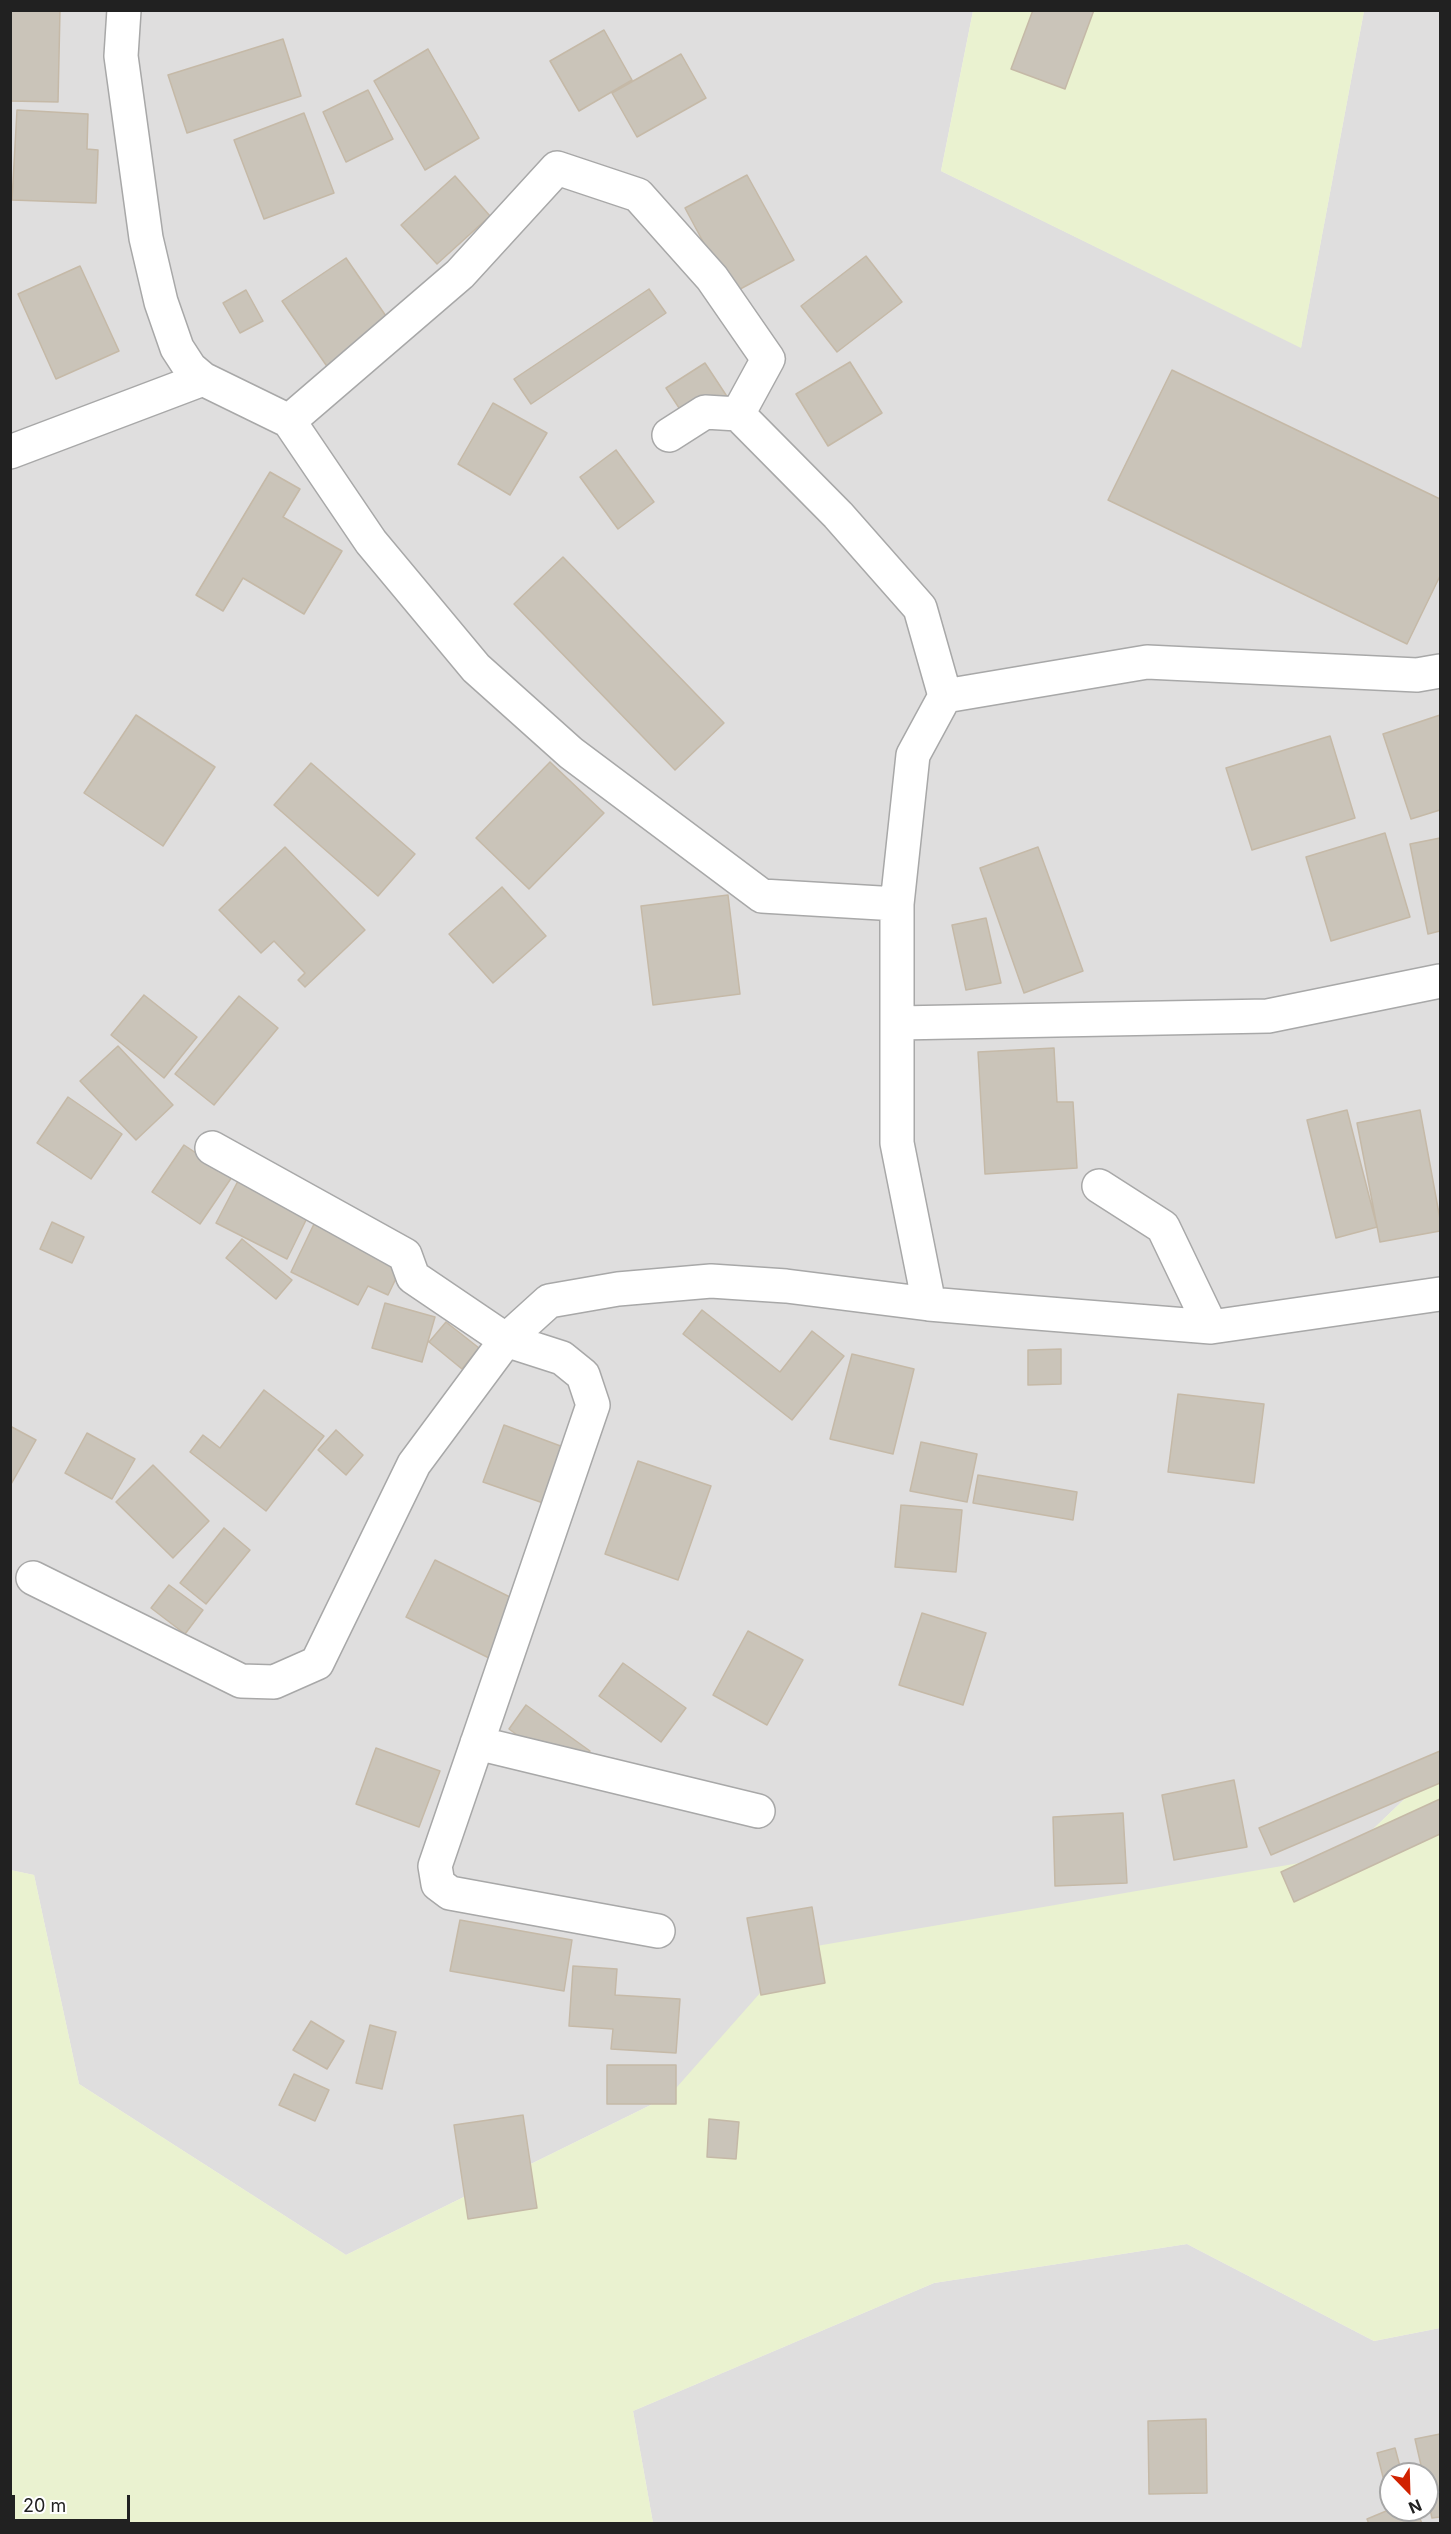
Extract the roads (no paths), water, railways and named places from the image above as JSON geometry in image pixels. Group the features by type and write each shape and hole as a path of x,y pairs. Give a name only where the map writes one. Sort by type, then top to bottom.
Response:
{"street":[{"path":"124,10 121,56 146,238 161,302 177,348 190,368 203,379 289,421 371,542 476,669 571,753 762,896 897,904"},
{"path":"289,421 460,274 557,168 638,195 712,278 768,358 738,414"},
{"path":"10,452 203,379"},
{"path":"669,435 705,412 738,414 837,515 920,608 945,696 913,755 897,904 897,1143 929,1304"},
{"path":"945,696 1147,662 1417,675 1440,671"},
{"path":"898,1023 1268,1016 1440,981"},
{"path":"212,1148 405,1255 413,1277 506,1340 562,1358 583,1375 593,1405 435,1866 438,1884 450,1893 658,1931"},
{"path":"1099,1186 1163,1227 1211,1327"},
{"path":"33,1578 241,1681 274,1682 317,1663 414,1464 506,1340 549,1301 629,1288 711,1281 786,1286 929,1304 1211,1327 1440,1294"},
{"path":"477,1743 758,1811"}]}
